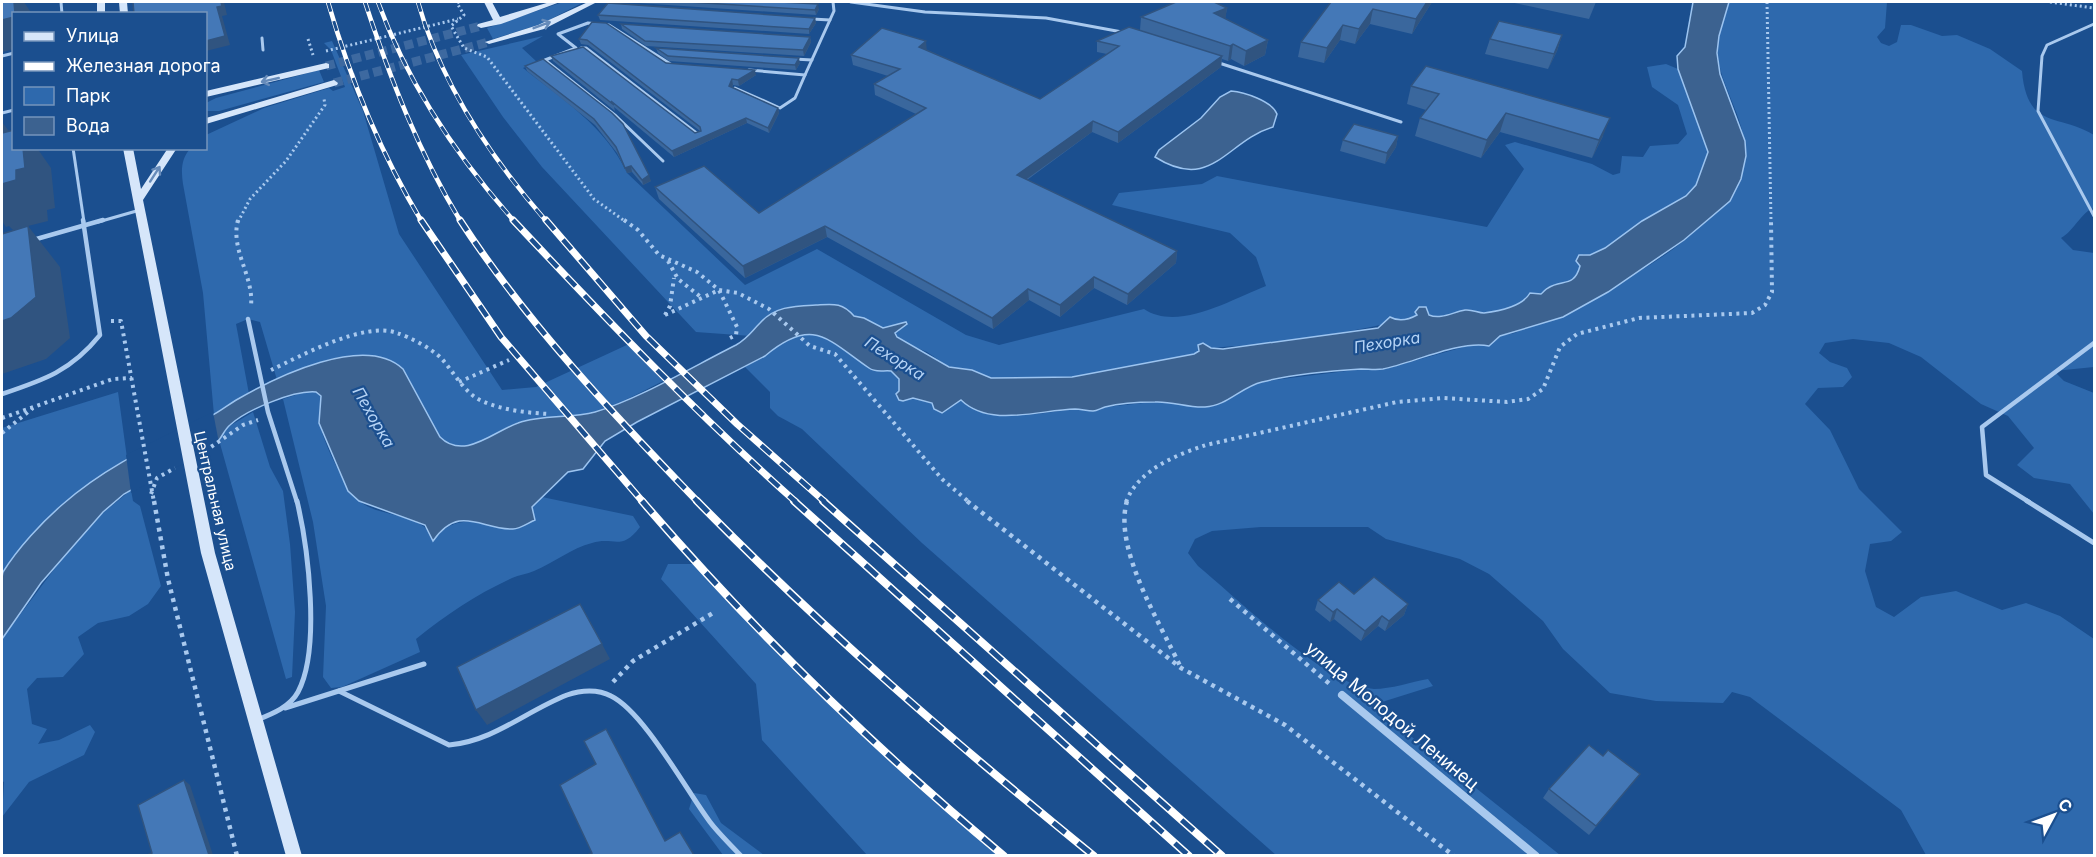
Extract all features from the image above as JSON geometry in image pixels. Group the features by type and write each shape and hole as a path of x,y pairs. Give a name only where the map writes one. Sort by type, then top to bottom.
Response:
{"main road":[{"path":"488,2 498,22"},
{"path":"481,26 556,2"},
{"path":"489,42 541,27 593,2"},
{"path":"207,94 326,66"},
{"path":"207,119 334,83"},
{"path":"207,125 226,115"},
{"name":"Центральная улица","path":"128,150 208,553 294,855"},
{"path":"139,205 172,150"}],"street":[{"name":"улица Молодой Ленинец","path":"1342,695 1536,855"}],"lane":[{"path":"735,88 780,108 795,98 834,11 833,2"},
{"path":"851,2 926,12 1046,18 1128,34"},
{"path":"807,18 830,20"},
{"path":"576,48 558,34 588,23 621,25"},
{"path":"609,24 668,65 680,66"},
{"path":"2094,24 2067,34 2047,45 2042,56 2037,111 2094,216"},
{"path":"262,38 263,50"},
{"path":"810,38 821,39"},
{"path":"663,161 616,116 545,60 576,48 586,48 699,135"},
{"path":"645,49 657,50"},
{"path":"788,58 812,60"},
{"path":"1215,61 1401,122"},
{"path":"748,70 805,75"},
{"path":"2,394 70,369 100,335 74,150"},
{"path":"22,243 85,226 139,205"},
{"path":"248,319 269,416 294,488 302,533 311,612 306,671 299,692 285,708"},
{"path":"2094,343 1982,427 1986,476 2094,543"},
{"path":"255,722 285,708 424,664"},
{"path":"339,691 449,745 461,746 489,737 557,700 582,691 603,692 620,701 635,715 711,823 741,855"}],"path":[{"path":"459,2 457,3 464,15 451,26 464,48 487,57 498,75 520,100 539,129 594,199 638,230 659,255 668,261 697,272 719,290 737,327 736,335 730,338"},
{"path":"1181,668 1126,551 1123,532 1124,512 1130,493 1143,478 1160,466 1202,447 1390,403 1433,398 1528,399 1542,389 1548,380 1553,357 1559,347 1580,333 1646,315 1752,313 1763,308 1770,301 1772,292 1767,2"},
{"path":"2050,2 2094,8"},
{"path":"331,50 462,18"},
{"path":"308,39 311,55"},
{"path":"248,319 252,285 238,248 235,233 238,219 247,203 287,160 309,123 325,105 323,93"},
{"path":"668,261 674,278 670,306 665,315 719,290 738,293 769,309 810,346 835,354 942,480 1000,529 1181,668 1285,725 1455,855"},
{"path":"674,278 694,289 702,298"},
{"path":"98,322 121,321 168,579 237,855"},
{"path":"259,376 328,343 362,333 396,332 440,357 459,382 481,400 528,412 550,414"},
{"path":"459,382 509,360"},
{"path":"2,418 113,379 132,378"},
{"path":"2,433 36,406"},
{"name":"улица Молодой Ленинец","path":"1230,598 1342,695"},
{"path":"603,692 633,661 713,613"}],"green space":[{"path":"563,2 584,2 541,24 493,39 487,28"},
{"path":"1729,2 1887,2 1885,28 1877,37 1881,43 1889,46 1897,42 1901,25 1911,25 1942,36 1957,35 1990,49 2022,71 2025,90 2030,103 2037,111 2046,117 2081,128 2094,135 2094,208 2061,238 2073,250 2094,253 2094,367 2054,371 2064,381 2094,393 2094,514 2070,484 2034,478 2017,465 2034,448 2008,416 1981,404 1921,357 1889,343 1853,339 1825,343 1819,353 1830,362 1847,368 1852,377 1843,387 1818,388 1805,404 1830,430 1859,489 1902,532 1891,541 1870,544 1865,571 1876,607 1894,617 1921,597 1956,591 2002,610 2026,603 2060,616 2094,639 2094,855 1926,855 1901,810 1750,697 1732,692 1723,703 1656,701 1610,693 1563,649 1543,621 1489,574 1460,559 1386,539 1368,527 1261,527 1212,531 1195,539 1188,553 1198,566 1258,618 1308,657 1332,673 1355,684 1374,689 1428,679 1433,686 1382,702 1383,714 1560,855 1276,855 922,543 802,429 778,416 770,408 770,392 745,367 790,337 806,333 817,335 837,345 873,370 891,371 899,379 903,401 913,398 932,403 961,400 970,408 1007,415 1076,409 1095,411 1106,407 1169,401 1191,406 1235,396 1246,386 1265,381 1363,369 1381,370 1464,347 1479,344 1489,346 1500,336 1515,333 1635,274 1679,245 1706,218 1745,154 1745,142 1740,122 1722,75 1719,60 1718,44 1721,25"},
{"path":"543,36 522,48 537,62 523,68 582,115 607,141 627,173 745,285 817,249 966,335 999,345 1144,309 1158,315 1173,317 1189,315 1221,305 1266,286 1256,257 1230,233 1112,205 1119,193 1202,184 1217,176 1487,227 1524,169 1505,145 1515,142 1592,164 1613,175 1620,173 1622,156 1643,157 1650,146 1678,144 1687,134 1678,105 1652,87 1647,67 1666,64 1678,69 1708,152 1696,185 1686,196 1642,221 1605,248 1589,255 1583,254 1578,274 1572,280 1546,288 1541,294 1531,293 1522,302 1509,308 1482,313 1465,310 1438,317 1419,315 1348,331 1269,344 1213,348 1194,354 1072,377 991,378 972,370 949,367 927,352 905,343 894,333 899,331 900,324 883,328 864,318 854,316 846,309 836,305 805,306 778,312 764,321 751,336 696,332 542,167 503,117 461,55"},
{"path":"332,41 363,111 399,234 502,390 536,387 629,344 665,380 605,408 576,416 519,422 480,442 459,446 449,444 440,437 403,370 390,361 375,356 341,357 323,361 277,380 260,322 248,319 236,324 249,394 214,415 203,293 183,184 183,161 189,150 207,150 207,135 264,108 329,88 333,91 345,87 331,50 324,43"},
{"path":"319,70 324,82 219,111 207,111 207,102 216,98"},
{"path":"308,391 316,392 321,396 321,430 335,464 354,496 368,507 420,524 434,540 447,527 463,522 480,523 498,528 532,512 532,507 542,497 633,516 640,527 628,539 617,542 600,541 585,545 534,571 499,584 462,605 416,639 420,652 342,687 331,688 323,677 326,606 313,522 283,399"},
{"path":"118,392 127,458 64,503 41,525 2,574 2,428"},
{"path":"253,412 270,467 283,491 290,544 295,612 292,677 286,679 219,440 228,427"},
{"path":"131,490 133,501 140,506 161,586 148,604 129,616 98,623 78,637 84,654 63,677 37,678 27,689 32,724 47,729 38,744 59,740 90,725 95,732 84,755 29,782 2,817 4,782 2,781 2,639 73,544 104,512"},
{"path":"668,564 696,564 798,670 975,832 1004,855 867,855 762,740 756,684 661,579"},
{"path":"694,793 706,795 721,823 764,855 723,855 689,809"}],"water":[{"name":"Пехорка","path":"1693,2 1729,2 1719,36 1717,53 1720,74 1745,141 1746,156 1741,179 1730,201 1684,240 1608,292 1563,317 1500,336 1489,346 1464,346 1383,369 1324,372 1274,379 1254,384 1213,406 1143,402 1104,407 1094,411 1075,409 1000,415 973,408 961,400 942,413 934,409 932,403 913,398 899,400 896,394 899,391 899,379 891,371 871,370 842,348 819,336 796,337 765,356 605,441 583,469 568,472 532,507 535,520 513,529 471,521 452,523 433,541 425,525 359,501 348,491 319,423 321,396 316,392 296,394 247,413 228,427 219,440 124,494 103,512 41,583 2,639 3,572 31,536 63,504 98,477 153,445 215,414 274,380 320,362 367,355 387,359 403,369 440,437 449,444 459,446 479,442 527,420 586,414 630,399 736,345 772,313 793,307 837,305 845,308 854,316 864,318 883,328 906,322 907,324 895,333 897,337 949,367 972,370 991,378 1072,377 1194,354 1199,351 1198,345 1203,343 1211,348 1223,349 1378,328 1390,317 1404,320 1417,315 1415,312 1419,307 1426,307 1429,315 1438,317 1465,310 1484,313 1510,307 1522,302 1530,293 1541,294 1553,285 1571,280 1580,266 1576,261 1579,255 1590,255 1605,248 1642,221 1686,196 1696,185 1708,152 1678,69 1677,56 1685,47"},
{"path":"1231,91 1250,95 1270,105 1277,114 1273,127 1257,134 1218,161 1205,167 1191,169 1175,167 1155,157 1159,150 1201,118 1220,97"}],"pier":[{"path":"213,412 219,443 131,493 126,455"}],"building":[{"path":"2,2 14,2 15,12 12,12 12,18 2,20"},
{"path":"133,2 221,2 222,6 217,7 225,36 207,41 207,12 134,12"},
{"path":"689,2 780,2 818,4 815,10"},
{"path":"1176,2 1214,2 1227,8 1214,13 1268,40 1246,51 1233,44 1230,46 1141,17"},
{"path":"1331,2 1427,2 1416,19 1373,9 1359,29 1343,25 1327,48 1301,42"},
{"path":"608,3 815,18 809,29 598,15"},
{"path":"1499,21 1562,35 1554,54 1490,39"},
{"path":"592,22 606,23 666,63 755,70 738,80 732,79 729,86 778,108 768,128 746,118 672,151 551,56 583,47 695,133 701,131 700,127 587,40 579,39"},
{"path":"621,24 810,37 803,50 645,41"},
{"path":"1129,27 1222,56 1118,132 1093,121 1017,175 1177,251 1128,294 1094,277 1060,305 1028,289 992,318 825,226 743,266 655,187 704,166 759,213 926,108 874,84 900,69 851,55 882,28 926,41 919,47 1040,99 1119,46 1097,41"},
{"path":"656,48 799,58 795,65 668,56"},
{"path":"543,59 623,124 649,175 642,180 631,166 625,168 616,147 594,119 525,66"},
{"path":"1426,66 1610,118 1599,140 1506,113 1487,140 1420,118 1439,94 1411,86"},
{"path":"1354,124 1398,136 1387,153 1343,140"},
{"path":"12,130 12,150 23,150 25,168 16,170 16,180 2,184 2,133"},
{"path":"28,226 36,297 11,318 2,321 2,234"},
{"path":"1374,577 1408,604 1389,621 1382,616 1365,631 1337,609 1333,612 1318,600 1339,582 1354,594"},
{"path":"580,604 602,644 476,710 457,667"},
{"path":"606,729 665,841 680,832 694,855 587,855 592,853 560,785 596,764 584,741"},
{"path":"1589,745 1603,756 1608,750 1640,774 1596,826 1549,789"},
{"path":"184,780 209,855 147,855 152,853 138,805"}],"tunnel":[{"path":"326,66 481,26"},
{"path":"334,83 489,42"}],"railway":[{"path":"328,2 346,59 368,115 393,170 422,222"},
{"path":"365,2 407,115 432,169 461,222"},
{"path":"378,2 419,91 473,172 515,222"},
{"path":"418,2 440,62 470,119 506,172 547,222"},
{"path":"421,220 501,337 643,502"},
{"path":"460,220 514,295 572,367 698,502"},
{"path":"513,220 652,364 796,502"},
{"path":"546,220 646,336 737,424 825,502"},
{"path":"642,501 727,595 816,686 908,773 1004,856"},
{"path":"794,501 1189,856"},
{"path":"823,501 1222,856"},
{"path":"698,502 792,594 890,684 1094,856"}]}
